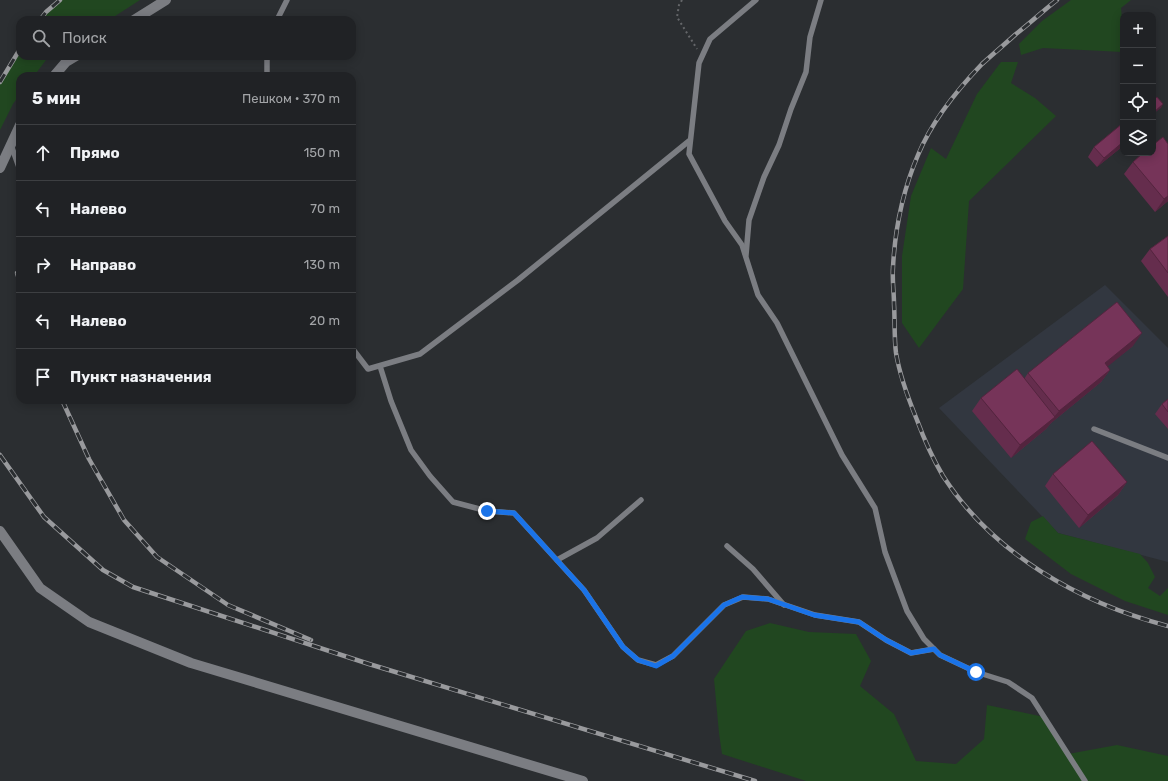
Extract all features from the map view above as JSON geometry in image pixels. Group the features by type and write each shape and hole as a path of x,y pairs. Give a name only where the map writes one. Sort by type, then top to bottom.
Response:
{"street":[{"path":"140,16 166,0"},
{"path":"57,72 69,60"},
{"path":"0,168 16,134"},
{"path":"0,531 40,588 89,622 191,663 583,781"}],"lane":[{"path":"279,16 287,0"},
{"path":"756,0 710,39 701,58 699,63 689,141 689,154 725,221 742,246 758,295 777,323 842,455 875,508 885,552 907,610 924,639 940,655 976,672 1008,682 1032,698 1085,781"},
{"path":"746,258 749,220 806,72 810,37 821,0"},
{"path":"267,60 267,72"},
{"path":"356,353 368,369 420,354 518,280 689,141"},
{"path":"11,145 16,159"},
{"path":"380,366 391,401 410,450 430,476 453,502 487,511 514,513 584,590 623,647 638,660 656,666 673,656 724,605 742,597 768,599 814,615 859,622 886,640 911,653 934,649"},
{"path":"1094,429 1168,458"},
{"path":"557,560 597,538 641,500"},
{"path":"727,546 753,569 784,605"}],"path":[{"path":"682,0 678,6 677,17 691,38 701,58"}],"shaded area":[{"path":"1105,285 1168,348 1168,562 1058,533 939,408"}],"green space":[{"path":"60,0 140,0 115,16 43,16"},
{"path":"1071,0 1131,0 1121,8 1121,12 1120,12 1120,52 1043,48 1021,55 1019,44 1042,21"},
{"path":"16,56 16,60 46,60 37,72 16,72 16,100 0,130 0,82"},
{"path":"1001,62 1018,62 1011,83 1035,98 1056,116 969,201 963,289 919,348 902,323 902,256 911,196 931,148 946,159 977,94"},
{"path":"1043,516 1058,533 1140,554 1148,563 1155,577 1148,588 1160,596 1168,588 1168,615 1125,601 1071,574 1025,539 1031,522"},
{"path":"770,623 809,632 856,634 871,661 860,686 894,714 916,761 956,764 984,739 987,705 1044,717 1068,754 1117,745 1168,756 1168,781 806,781 722,754 714,679 746,631"}],"building":[{"path":"1157,97 1163,104 1156,110"},
{"path":"1120,125 1120,145 1104,158 1094,147"},
{"path":"1163,137 1168,144 1168,196 1164,199 1133,162 1140,156 1156,156 1156,143"},
{"path":"1168,236 1168,273 1150,249"},
{"path":"1117,302 1142,333 1105,363 1110,370 1059,411 1028,373"},
{"path":"1017,369 1055,417 1020,445 981,398"},
{"path":"1168,399 1168,412 1162,404"},
{"path":"1092,441 1127,482 1088,515 1053,474"}],"railway":[{"path":"43,16 60,0"},
{"path":"1057,0 982,64 954,95 930,130 918,155 904,196 894,253 893,276 896,353 907,395 936,463 943,476 963,504 987,529 1013,552 1041,572 1071,589 1103,604 1168,626"},
{"path":"0,82 16,56"},
{"path":"64,404 89,459 124,520 157,557 228,605 311,640"},
{"path":"0,455 44,517 103,570 133,587 369,664 755,781"}],"route":[{"path":"487,511 514,513 584,590 623,647 638,660 656,666 673,656 724,605 742,597 768,599 814,615 859,622 886,640 911,653 934,649 940,655 976,672"}]}
